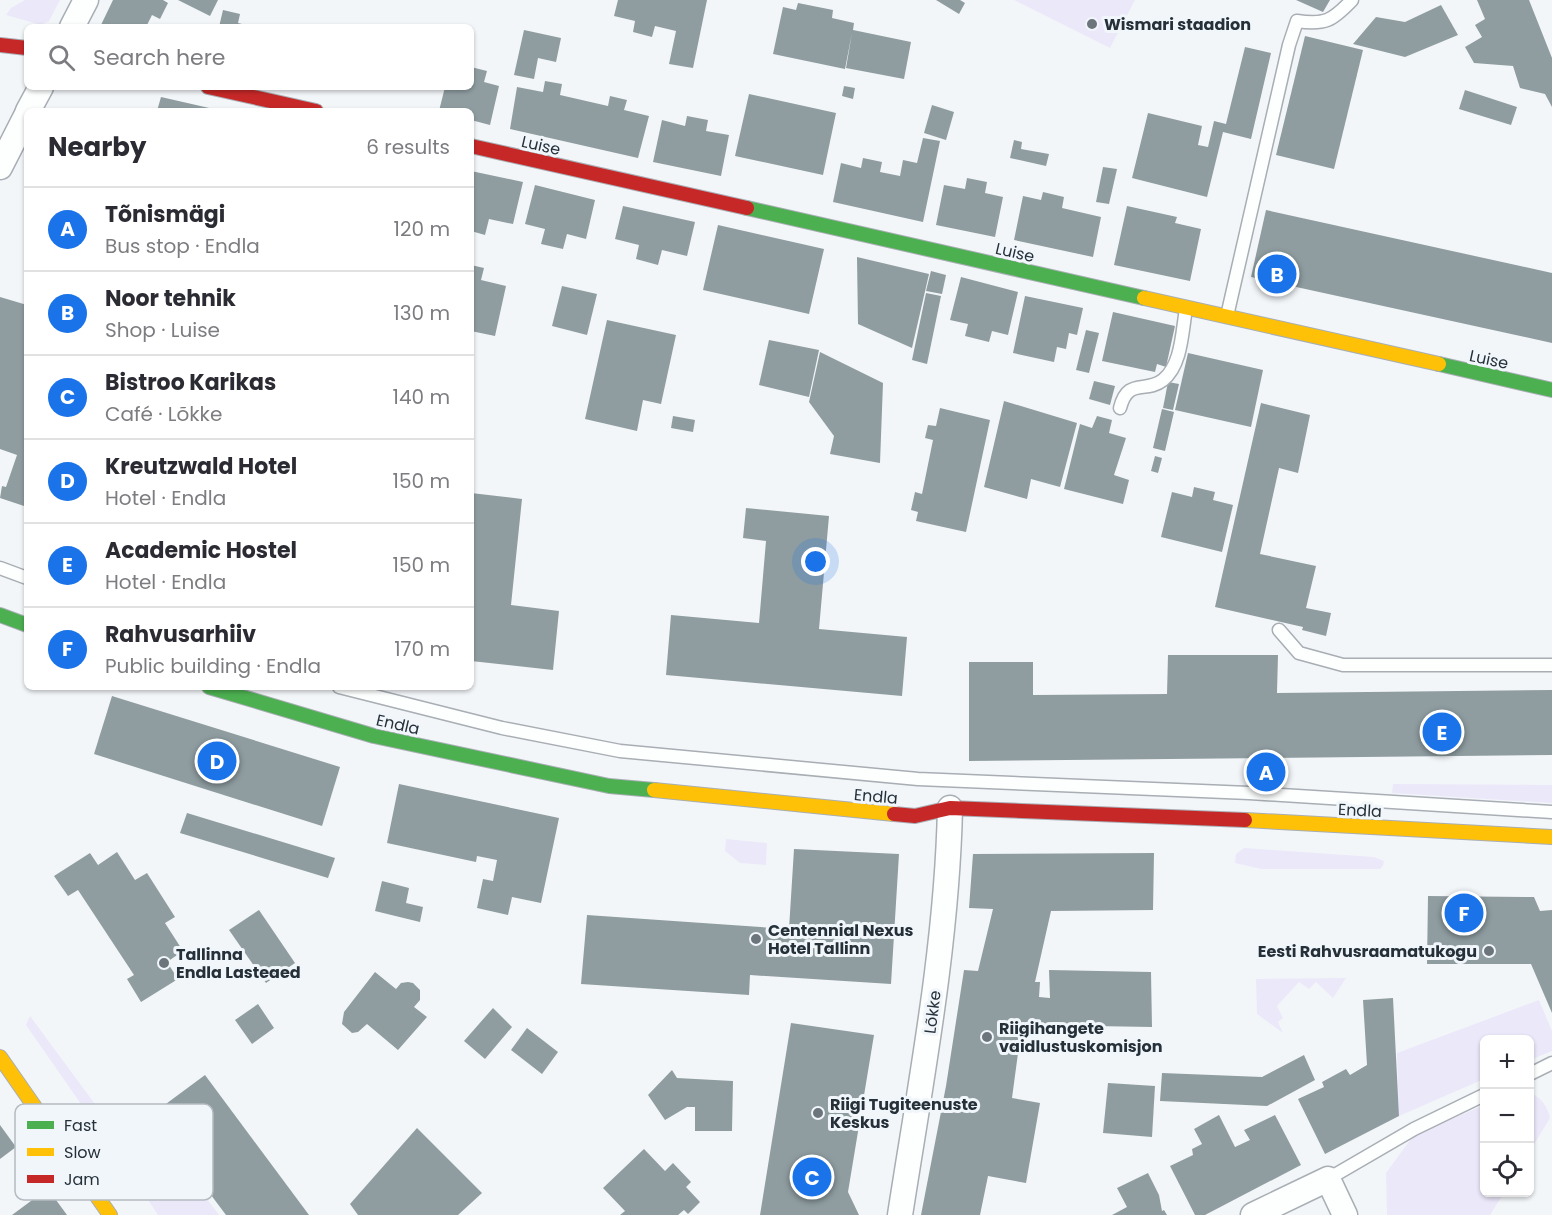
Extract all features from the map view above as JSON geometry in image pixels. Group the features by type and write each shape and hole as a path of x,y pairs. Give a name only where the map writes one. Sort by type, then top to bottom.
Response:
{"main road":[{"path":"0,45 24,48"},
{"path":"222,90 302,108"},
{"name":"Luise","path":"474,147 1552,390"},
{"path":"0,615 24,624"},
{"name":"Endla","path":"219,690 374,736 609,786 915,816 950,808 1202,817 1552,837"},
{"path":"0,1057 33,1104"},
{"path":"100,1200 110,1215"}],"street":[{"path":"74,24 86,0"},
{"path":"30,108 39,90"},
{"path":"0,167 24,120"},
{"name":"Lõkke","path":"900,1215 932,1015 949,847 950,808"},
{"path":"1253,1215 1328,1179 1345,1215"}],"lane":[{"path":"1227,317 1288,45 1297,21 1320,24 1339,14 1352,0"},
{"path":"1120,408 1128,392 1135,387 1153,385 1170,372 1176,360 1186,308"},
{"path":"0,568 24,577"},
{"path":"1279,630 1299,653 1343,665 1552,666"},
{"name":"Endla","path":"351,690 502,728 620,752 883,777 1249,793 1552,812"},
{"path":"1534,1072 1552,1063"},
{"path":"1328,1179 1414,1129 1480,1097"}],"shaded area":[{"path":"25,0 60,0 49,21 43,24 6,15 11,8"},
{"name":"Wismari staadion","path":"1014,0 1135,0 1110,48"},
{"path":"1393,784 1552,785 1552,803 1392,793"},
{"path":"726,839 767,843 766,865 740,863 725,851"},
{"path":"1244,848 1374,857 1384,861 1380,869 1261,869 1235,863 1236,854"},
{"path":"1346,978 1333,998 1316,982 1309,989 1299,982 1277,1006 1283,1018 1278,1022 1283,1033 1257,1014 1256,979"},
{"path":"1539,1000 1552,1031 1552,1051 1534,1058 1534,1035 1480,1035 1480,1081 1399,1116 1397,1053"},
{"path":"30,1016 95,1104 81,1104 26,1025"},
{"path":"1534,1095 1543,1102 1550,1118 1534,1144"},
{"path":"1480,1107 1480,1197 1501,1197 1490,1215 1387,1215 1386,1173 1413,1136"},
{"path":"148,1200 208,1200 219,1215 158,1215"}],"building":[{"path":"113,0 163,0 168,3 160,19 152,15 148,24 101,24"},
{"path":"178,0 218,0 210,16"},
{"path":"618,0 707,0 693,68 669,64 676,31 655,26 652,37 633,32 635,21 614,16"},
{"path":"936,0 960,0 965,3 959,14"},
{"path":"1296,0 1330,0 1323,12"},
{"path":"1477,0 1529,0 1552,58 1552,107 1545,94 1520,88 1513,66 1474,63 1465,47 1482,37 1475,25 1485,19"},
{"path":"798,3 833,10 832,18 854,23 853,30 911,42 904,79 846,68 852,33 845,69 773,54 783,7 796,10"},
{"path":"1441,5 1458,35 1405,57 1353,44 1376,17 1405,22"},
{"path":"223,10 240,14 238,23 242,24 220,24"},
{"path":"524,30 561,38 556,62 538,58 534,79 514,75"},
{"path":"1305,36 1363,50 1334,169 1276,155"},
{"path":"1245,47 1271,53 1251,139 1223,132 1207,197 1132,178 1148,113 1202,126 1198,145 1208,147 1214,121 1226,124"},
{"path":"474,68 487,71 484,82 499,86 490,125 474,121 474,108 440,108 444,90 474,90"},
{"path":"545,81 562,84 560,95 608,106 610,96 627,100 624,110 649,116 638,158 510,129 517,87 543,92"},
{"path":"844,86 855,88 853,99 842,96"},
{"path":"1465,90 1517,107 1511,125 1459,109"},
{"path":"749,94 836,113 823,175 735,156"},
{"path":"161,97 209,108 158,108"},
{"path":"932,105 954,112 946,140 924,133"},
{"path":"687,116 708,120 706,131 729,135 721,176 653,162 662,120 685,126"},
{"path":"923,138 940,141 923,222 833,202 841,163 861,168 863,158 882,162 880,172 900,176 903,160 917,163"},
{"path":"1014,140 1022,142 1021,149 1049,154 1046,166 1010,158"},
{"path":"1103,167 1117,169 1109,204 1096,202"},
{"path":"474,172 523,182 513,224 489,219 485,235 474,232"},
{"path":"967,178 987,182 985,193 1003,197 995,237 936,225 944,185 965,189"},
{"path":"535,185 595,200 586,239 567,234 563,249 541,244 545,229 525,224"},
{"path":"1043,192 1064,197 1062,208 1101,217 1093,257 1014,240 1023,196 1041,200"},
{"path":"623,206 695,222 687,256 662,250 658,265 636,259 639,245 615,239"},
{"path":"1127,206 1177,217 1175,223 1201,229 1190,281 1114,265"},
{"path":"1266,210 1552,273 1552,343 1251,277"},
{"path":"718,225 824,249 809,314 703,290"},
{"path":"857,257 929,274 912,348 858,324"},
{"path":"474,266 484,268 481,280 506,286 495,336 474,332"},
{"path":"931,271 946,275 942,294 926,291"},
{"path":"961,277 1018,292 1008,335 992,331 989,342 965,336 968,324 950,320"},
{"path":"562,286 597,294 587,335 552,326"},
{"path":"926,293 941,296 927,364 912,360"},
{"path":"1025,296 1083,308 1077,335 1069,333 1066,349 1057,347 1054,362 1013,353"},
{"path":"0,297 24,304 24,506 0,498 2,486 6,487 17,455 0,449"},
{"path":"1113,312 1175,326 1166,367 1157,364 1155,372 1102,361"},
{"path":"607,320 676,335 661,404 643,400 637,431 585,419"},
{"path":"1086,330 1099,333 1089,373 1076,370"},
{"path":"769,340 819,350 809,397 759,385"},
{"path":"820,352 883,383 880,463 830,454 834,436 809,402"},
{"path":"1188,353 1263,370 1251,427 1175,410"},
{"path":"1094,381 1115,386 1110,405 1089,399"},
{"path":"1168,382 1179,384 1173,410 1163,408"},
{"path":"1004,401 1077,423 1060,487 1031,479 1027,499 984,487"},
{"path":"1261,403 1310,415 1298,473 1279,468 1260,554 1316,566 1306,608 1331,613 1326,636 1302,630 1303,627 1215,607"},
{"path":"940,408 990,420 966,532 916,521 918,512 911,510 915,492 922,494 933,440 925,438 928,425 936,426"},
{"path":"1162,409 1174,412 1165,451 1153,448"},
{"path":"673,416 695,420 693,432 671,428"},
{"path":"1097,416 1112,420 1109,433 1126,438 1114,475 1129,480 1123,504 1064,489 1080,424 1092,428"},
{"path":"1155,456 1162,458 1158,473 1151,471"},
{"path":"1194,487 1215,492 1213,500 1233,505 1222,552 1161,537 1172,492 1192,497"},
{"path":"474,493 522,499 511,605 559,611 553,670 474,661"},
{"path":"746,508 829,516 819,629 907,637 902,696 666,675 671,615 759,623 766,541 743,538"},
{"path":"1168,655 1278,655 1277,693 1552,690 1552,755 969,761 969,662 1033,662 1033,695 1167,694"},
{"path":"112,696 340,767 322,826 94,754"},
{"path":"399,784 559,818 541,903 512,897 508,915 477,908 483,879 493,881 497,860 477,856 476,862 387,843"},
{"path":"187,813 335,858 328,878 180,833"},
{"path":"794,849 899,854 891,984 750,975 749,995 581,984 587,915 789,929"},
{"path":"117,852 135,880 147,873 175,917 165,923 183,951 167,962 178,979 141,1002 127,979 134,975 78,890 68,896 54,876 90,853 98,865"},
{"path":"1154,853 1153,910 1051,911 1035,982 1040,982 1039,997 1050,998 1049,970 1151,972 1152,1027 1035,1025 1032,1033 1021,1031 1012,1098 1040,1103 1026,1183 988,1176 980,1215 921,1215 946,1086 964,970 978,971 993,909 969,908 973,854"},
{"path":"382,881 409,888 406,903 423,907 420,922 375,911"},
{"name":"Eesti Rahvusraamatukogu","path":"1428,896 1534,897 1540,911 1552,910 1552,1013 1531,964 1427,964"},
{"path":"259,910 295,963 266,983 229,930"},
{"path":"375,972 396,989 401,983 408,982 413,983 420,990 420,1000 414,1007 427,1017 398,1050 367,1024 358,1032 352,1033 342,1024 344,1012"},
{"path":"1393,998 1399,1116 1325,1154 1298,1099 1324,1087 1322,1082 1346,1069 1350,1075 1367,1065 1363,1000"},
{"path":"258,1004 274,1028 252,1044 235,1020"},
{"path":"493,1008 512,1027 485,1059 464,1041"},
{"name":"Riigi Tugiteenuste Keskus","path":"791,1023 874,1035 848,1192 859,1215 760,1215"},
{"path":"527,1028 558,1052 542,1074 511,1050"},
{"path":"1304,1055 1315,1080 1267,1106 1160,1101 1162,1073 1262,1077"},
{"path":"672,1070 677,1078 733,1081 732,1131 695,1131 695,1107 687,1107 665,1120 648,1095"},
{"path":"205,1075 309,1215 226,1215 213,1198 213,1104 166,1104"},
{"path":"1108,1083 1155,1086 1152,1137 1103,1133"},
{"path":"1219,1115 1235,1147 1250,1140 1244,1130 1275,1115 1301,1165 1205,1215 1195,1215 1170,1166 1193,1155 1192,1149 1202,1144 1194,1129"},
{"path":"0,1125 15,1148 0,1159"},
{"path":"417,1128 482,1193 458,1215 358,1215 350,1204"},
{"path":"644,1149 665,1171 673,1163 691,1182 686,1187 700,1202 688,1214 684,1210 678,1215 620,1215 625,1211 603,1188"},
{"path":"1148,1173 1159,1195 1162,1211 1164,1210 1167,1215 1112,1215 1127,1207 1117,1188"},
{"path":"32,1200 56,1200 67,1215 12,1215"}],"traffic: fast":[{"path":"747,208 1144,298"},
{"path":"1439,364 1552,390"},
{"path":"0,615 24,624"},
{"path":"219,690 374,736 609,786 654,790"}],"traffic: slow":[{"path":"1144,298 1439,364"},
{"path":"654,790 894,814"},
{"path":"1245,820 1552,837"},
{"path":"0,1057 33,1104"},
{"path":"100,1200 110,1215"}],"traffic: jam":[{"path":"0,45 24,48"},
{"path":"222,90 302,108"},
{"path":"474,147 747,208"},
{"path":"894,814 915,816 950,808 1245,820"}],"place":[{"name":"Wismari staadion","path":"1092,24"},
{"name":"Noor tehnik","path":"1277,274"},
{"name":"Academic Hostel","path":"1442,732"},
{"name":"Kreutzwald Hotel","path":"217,761"},
{"name":"Tõnismägi","path":"1266,772"},
{"name":"Rahvusarhiiv","path":"1464,913"},
{"name":"Centennial Nexus Hotel Tallinn","path":"756,939"},
{"name":"Eesti Rahvusraamatukogu","path":"1489,951"},
{"name":"Tallinna Endla Lasteaed","path":"164,963"},
{"name":"Riigihangete vaidlustuskomisjon","path":"987,1037"},
{"name":"Riigi Tugiteenuste Keskus","path":"818,1113"},
{"name":"Bistroo Karikas","path":"812,1177"}]}
